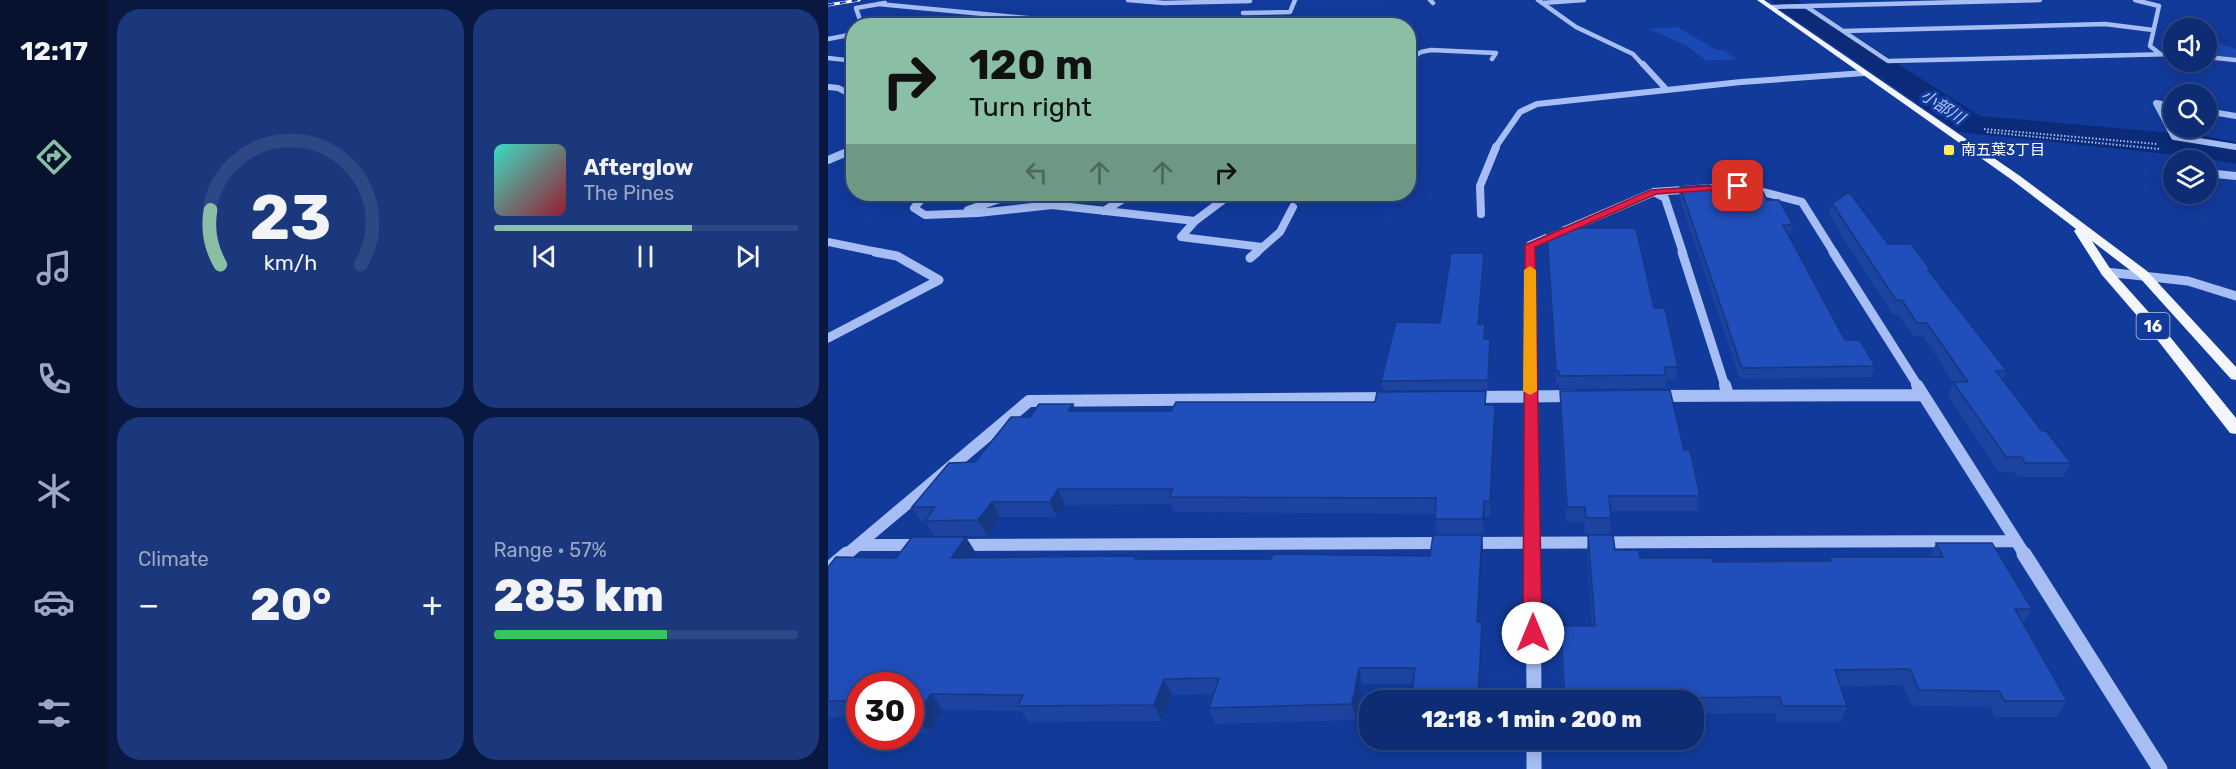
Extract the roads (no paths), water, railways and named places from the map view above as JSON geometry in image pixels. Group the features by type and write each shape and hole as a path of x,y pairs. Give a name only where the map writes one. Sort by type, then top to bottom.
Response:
{"main road":[{"name":"16","path":"1760,0 2016,178 2143,274 2236,376"},
{"name":"16","path":"2073,221 2106,272 2157,330 2236,429"}],"street":[{"path":"859,18 856,8 898,0"},
{"path":"1128,0 1164,3 1250,0"},
{"path":"1240,18 1250,0"},
{"path":"1243,13 1290,12 1295,0"},
{"path":"1540,2 1584,0"},
{"path":"1772,8 2040,0"},
{"path":"2135,0 2159,6 2150,46 2159,52"},
{"path":"1540,2 1576,27 1633,54 1665,88"},
{"path":"878,4 1018,18"},
{"path":"1808,7 1888,61 2163,53"},
{"path":"1843,31 2105,24 2153,30"},
{"path":"828,39 846,36"},
{"path":"1423,40 1418,54 1496,52 1492,59"},
{"path":"828,58 846,60"},
{"path":"2217,58 2236,60"},
{"path":"1481,214 1480,186 1494,150 1520,112 1537,104 1779,77 1864,73"},
{"path":"828,87 846,92"},
{"path":"2163,104 2156,103 2163,116"},
{"path":"2217,113 2236,116"},
{"path":"2180,138 2236,147"},
{"path":"828,160 846,152"},
{"path":"2217,174 2236,176"},
{"path":"1534,690 1530,245 1654,192 1738,186 1802,202 2160,769"},
{"path":"1654,192 1665,198 1728,395"},
{"path":"920,201 914,208 925,215 978,213 1052,205 1195,221"},
{"path":"959,213 994,201"},
{"path":"1104,211 1120,201"},
{"path":"1222,201 1195,221 1181,237 1262,248"},
{"path":"1250,258 1280,232 1293,207"},
{"path":"828,242 897,256 939,280 828,339"},
{"path":"828,252 841,245"},
{"path":"2106,272 2167,276 2208,284 2236,296"},
{"path":"1646,396 1923,395"},
{"path":"1458,397 1588,396"},
{"path":"828,570 1029,401 1399,398"},
{"path":"858,545 2015,541"},
{"path":"1534,750 1534,769"}],"waterway":[{"name":"小部川","path":"1782,0 1971,125 2205,147 2236,153"}],"railway":[{"path":"828,5 859,0"}],"place":[{"name":"南五葉3丁目","path":"1949,150"}]}
